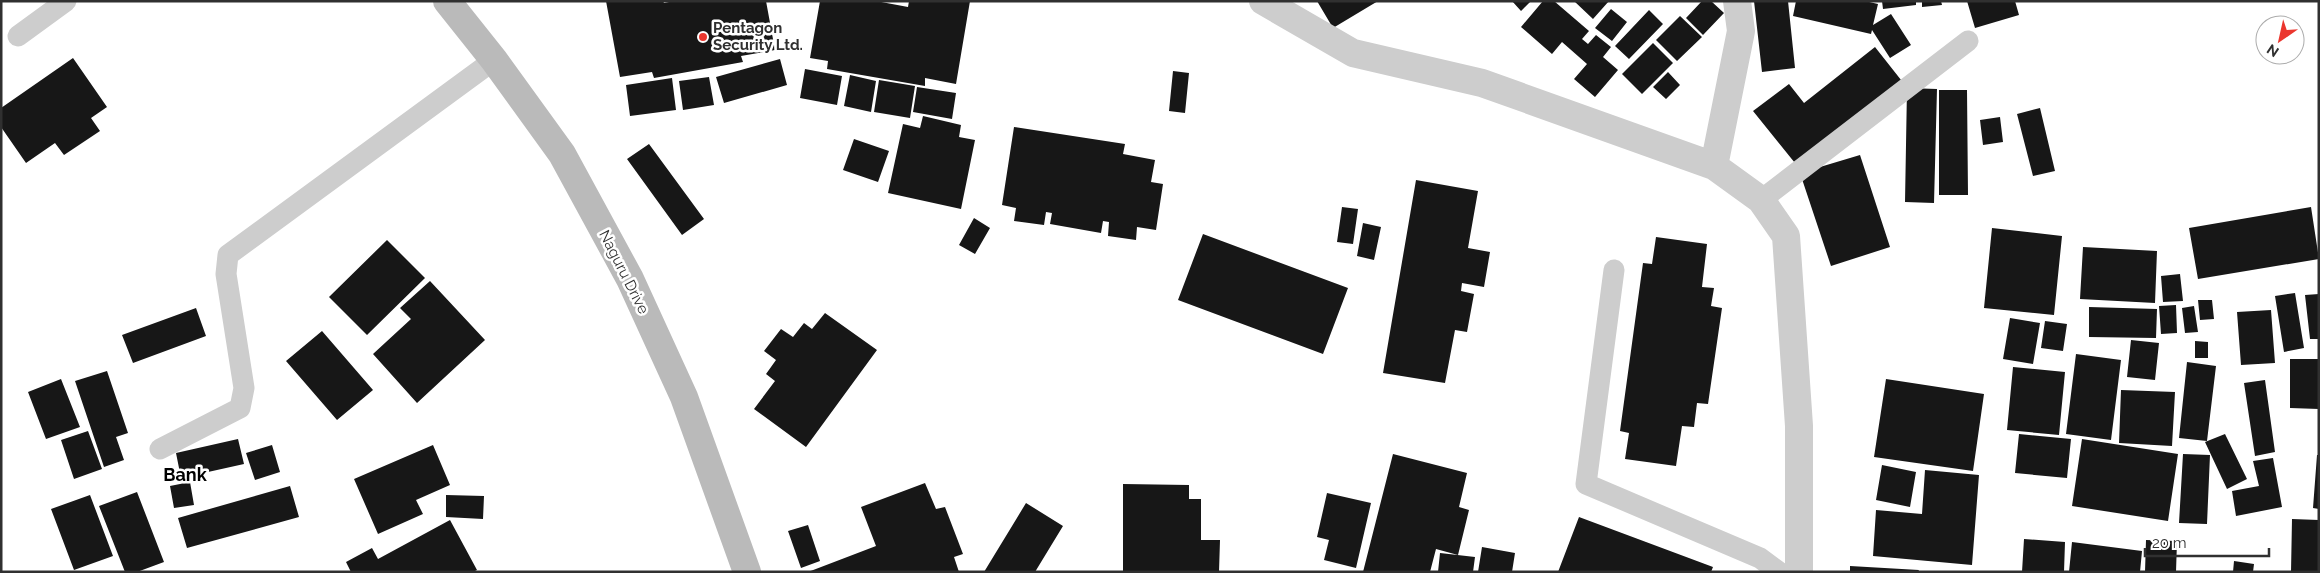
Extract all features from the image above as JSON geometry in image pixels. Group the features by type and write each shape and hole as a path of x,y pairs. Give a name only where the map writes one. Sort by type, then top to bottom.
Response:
{"street":[{"name":"Naguru Drive","path":"446,1 494,60 562,154 630,279 684,397 747,572"},
{"path":"1263,1 1353,52 1482,83 1714,166 1761,200 1786,236 1799,426 1799,572"},
{"path":"1714,166 1741,32 1737,1"}],"lane":[{"path":"18,36 66,1"},
{"path":"1761,200 1968,41"},
{"path":"160,449 240,408 244,388 226,274 228,255 494,60"},
{"path":"1614,270 1586,484 1760,558 1779,572"}],"building":[{"path":"606,1 663,1 664,3 674,1 766,1 775,50 741,56 743,62 654,78 652,72 620,77"},
{"path":"820,1 876,1 908,7 909,1 970,1 956,84 925,78 925,86 827,69 828,61 810,58"},
{"path":"1317,1 1378,1 1333,28"},
{"path":"1512,1 1531,1 1521,11"},
{"path":"1543,1 1554,1 1589,31 1582,39 1588,44 1596,35 1611,47 1603,57 1618,70 1595,97 1574,79 1587,64 1562,42 1552,54 1521,27"},
{"path":"1574,1 1609,1 1593,19"},
{"path":"1702,1 1711,1 1724,13 1703,35 1686,18"},
{"path":"1754,1 1788,1 1795,68 1762,72"},
{"path":"1796,1 1865,1 1878,4 1873,25 1891,14 1911,45 1890,58 1872,30 1871,34 1793,16"},
{"path":"1882,1 1916,1 1916,5 1883,9"},
{"path":"1922,1 1941,1 1942,5 1922,7"},
{"path":"1967,1 2015,1 2019,15 1975,28"},
{"path":"1611,9 1627,22 1612,41 1595,28"},
{"path":"1649,10 1663,24 1629,59 1615,46"},
{"path":"1680,16 1702,37 1677,61 1656,40"},
{"path":"1653,43 1673,63 1642,94 1622,74"},
{"path":"1875,47 1905,85 1799,168 1753,111 1789,84 1804,103"},
{"path":"73,58 107,107 91,118 100,131 64,155 55,143 26,163 1,127 1,108"},
{"path":"780,59 787,85 724,103 716,77"},
{"path":"805,69 842,76 837,105 800,98"},
{"path":"1173,71 1189,73 1185,113 1169,111"},
{"path":"1668,72 1680,85 1666,99 1653,87"},
{"path":"850,75 876,81 871,112 844,106"},
{"path":"709,77 714,105 683,110 679,81"},
{"path":"672,78 676,110 630,116 626,85"},
{"path":"879,80 915,86 910,118 874,112"},
{"path":"917,87 956,93 952,119 913,112"},
{"path":"1907,88 1937,89 1934,203 1905,202"},
{"path":"1939,90 1967,90 1968,195 1939,195"},
{"path":"2040,108 2055,171 2033,176 2017,114"},
{"path":"923,116 961,125 959,137 975,140 961,209 888,193 903,124 920,128"},
{"path":"2000,117 2003,142 1983,145 1980,120"},
{"path":"1014,127 1125,144 1123,154 1155,160 1151,182 1163,184 1156,230 1137,227 1136,240 1108,236 1109,222 1103,221 1101,233 1050,224 1052,213 1046,212 1044,225 1014,221 1016,208 1002,205"},
{"path":"854,139 889,151 878,182 843,170"},
{"path":"649,144 704,219 682,235 627,159"},
{"path":"1860,155 1890,247 1831,266 1800,173"},
{"path":"1416,180 1478,191 1468,248 1490,252 1484,287 1462,283 1461,291 1474,294 1467,332 1455,330 1445,383 1383,373"},
{"path":"1342,207 1358,209 1353,244 1337,242"},
{"path":"2311,207 2319,259 2198,279 2189,228"},
{"path":"974,218 990,228 975,254 959,245"},
{"path":"1363,223 1381,227 1374,260 1357,256"},
{"path":"1992,228 2062,236 2054,315 1984,308"},
{"path":"1203,234 1348,288 1323,354 1178,300"},
{"path":"1656,237 1707,244 1702,287 1714,288 1711,306 1722,308 1708,404 1697,403 1694,427 1682,426 1676,466 1625,459 1629,433 1620,431 1643,263 1652,264"},
{"path":"387,240 425,278 367,335 329,297"},
{"path":"2083,247 2157,251 2155,303 2080,299"},
{"path":"2180,274 2183,301 2163,302 2161,276"},
{"path":"430,281 485,340 417,403 373,354 411,319 400,308"},
{"path":"2295,293 2304,348 2284,352 2275,296"},
{"path":"2319,294 2319,339 2310,339 2305,295"},
{"path":"2198,300 2212,300 2214,319 2200,320"},
{"path":"2176,305 2177,333 2161,334 2159,306"},
{"path":"2194,306 2198,332 2185,333 2182,308"},
{"path":"2089,307 2157,309 2156,338 2089,337"},
{"path":"196,308 206,336 133,363 122,335"},
{"path":"2271,310 2275,363 2241,365 2237,312"},
{"path":"825,313 877,350 806,447 754,409 775,381 766,374 776,360 764,351 781,329 793,337 804,323 812,329"},
{"path":"2010,318 2040,323 2033,364 2003,359"},
{"path":"2045,321 2067,324 2063,351 2041,348"},
{"path":"322,331 373,390 337,420 286,361"},
{"path":"2131,340 2159,343 2155,380 2127,377"},
{"path":"2195,341 2208,342 2208,358 2195,358"},
{"path":"2076,354 2121,360 2111,440 2066,434"},
{"path":"2290,359 2319,359 2319,409 2290,408"},
{"path":"2187,362 2216,366 2207,441 2179,438"},
{"path":"2013,367 2065,372 2059,435 2007,430"},
{"path":"107,371 128,433 116,437 124,460 104,467 75,381"},
{"path":"61,379 80,427 46,439 28,392"},
{"path":"1886,379 1984,394 1973,471 1874,457"},
{"path":"2265,380 2275,452 2255,456 2244,383"},
{"path":"2121,390 2175,392 2172,446 2119,443"},
{"path":"88,431 102,469 74,479 61,440"},
{"path":"2019,434 2071,439 2067,478 2015,473"},
{"path":"2225,434 2247,479 2227,489 2205,442"},
{"path":"238,439 244,464 181,478 176,453"},
{"path":"2082,439 2178,454 2168,521 2072,506"},
{"path":"272,445 280,472 255,480 246,453"},
{"path":"433,445 450,485 416,500 423,514 378,534 354,479"},
{"path":"1393,454 1467,473 1459,507 1469,510 1458,555 1436,549 1430,572 1363,572"},
{"path":"2183,454 2210,455 2207,524 2179,523"},
{"path":"2317,455 2319,455 2319,509 2313,508"},
{"path":"2273,458 2282,507 2236,516 2232,491 2259,486 2253,461"},
{"path":"1882,465 1916,472 1910,507 1876,500"},
{"path":"1925,470 1979,475 1972,565 1873,556 1876,510 1922,514"},
{"path":"190,482 194,505 174,508 170,486"},
{"path":"925,483 936,509 945,507 963,554 954,557 959,572 808,572 876,546 861,507"},
{"path":"1123,484 1189,485 1189,499 1201,499 1201,540 1220,540 1219,572 1123,572"},
{"path":"290,486 299,517 187,548 178,518"},
{"path":"137,492 164,562 137,572 125,572 99,506"},
{"path":"1327,493 1371,503 1356,568 1324,560 1329,540 1317,537"},
{"path":"90,495 113,556 74,570 51,509"},
{"path":"446,495 484,496 483,519 446,517"},
{"path":"1026,503 1063,526 1035,572 984,572"},
{"path":"1579,517 1713,567 1711,572 1558,572"},
{"path":"2292,519 2319,520 2319,572 2291,572"},
{"path":"450,520 477,570 473,572 351,572 346,562 372,548 378,559"},
{"path":"808,525 820,561 801,568 788,531"},
{"path":"2024,539 2065,542 2064,572 2022,572"},
{"path":"2146,540 2177,541 2176,572 2145,572"},
{"path":"2072,542 2142,551 2140,572 2069,572"},
{"path":"1482,547 1515,553 1512,572 1478,572"},
{"path":"1440,553 1475,557 1473,572 1438,572"},
{"path":"2234,561 2254,564 2253,572 2233,572"},
{"path":"1850,566 1919,570 1918,572 1850,572"}],"place":[{"name":"Pentagon Security Ltd.","path":"703,37"}],"district":[{"name":"Bank","path":"185,474"}]}
